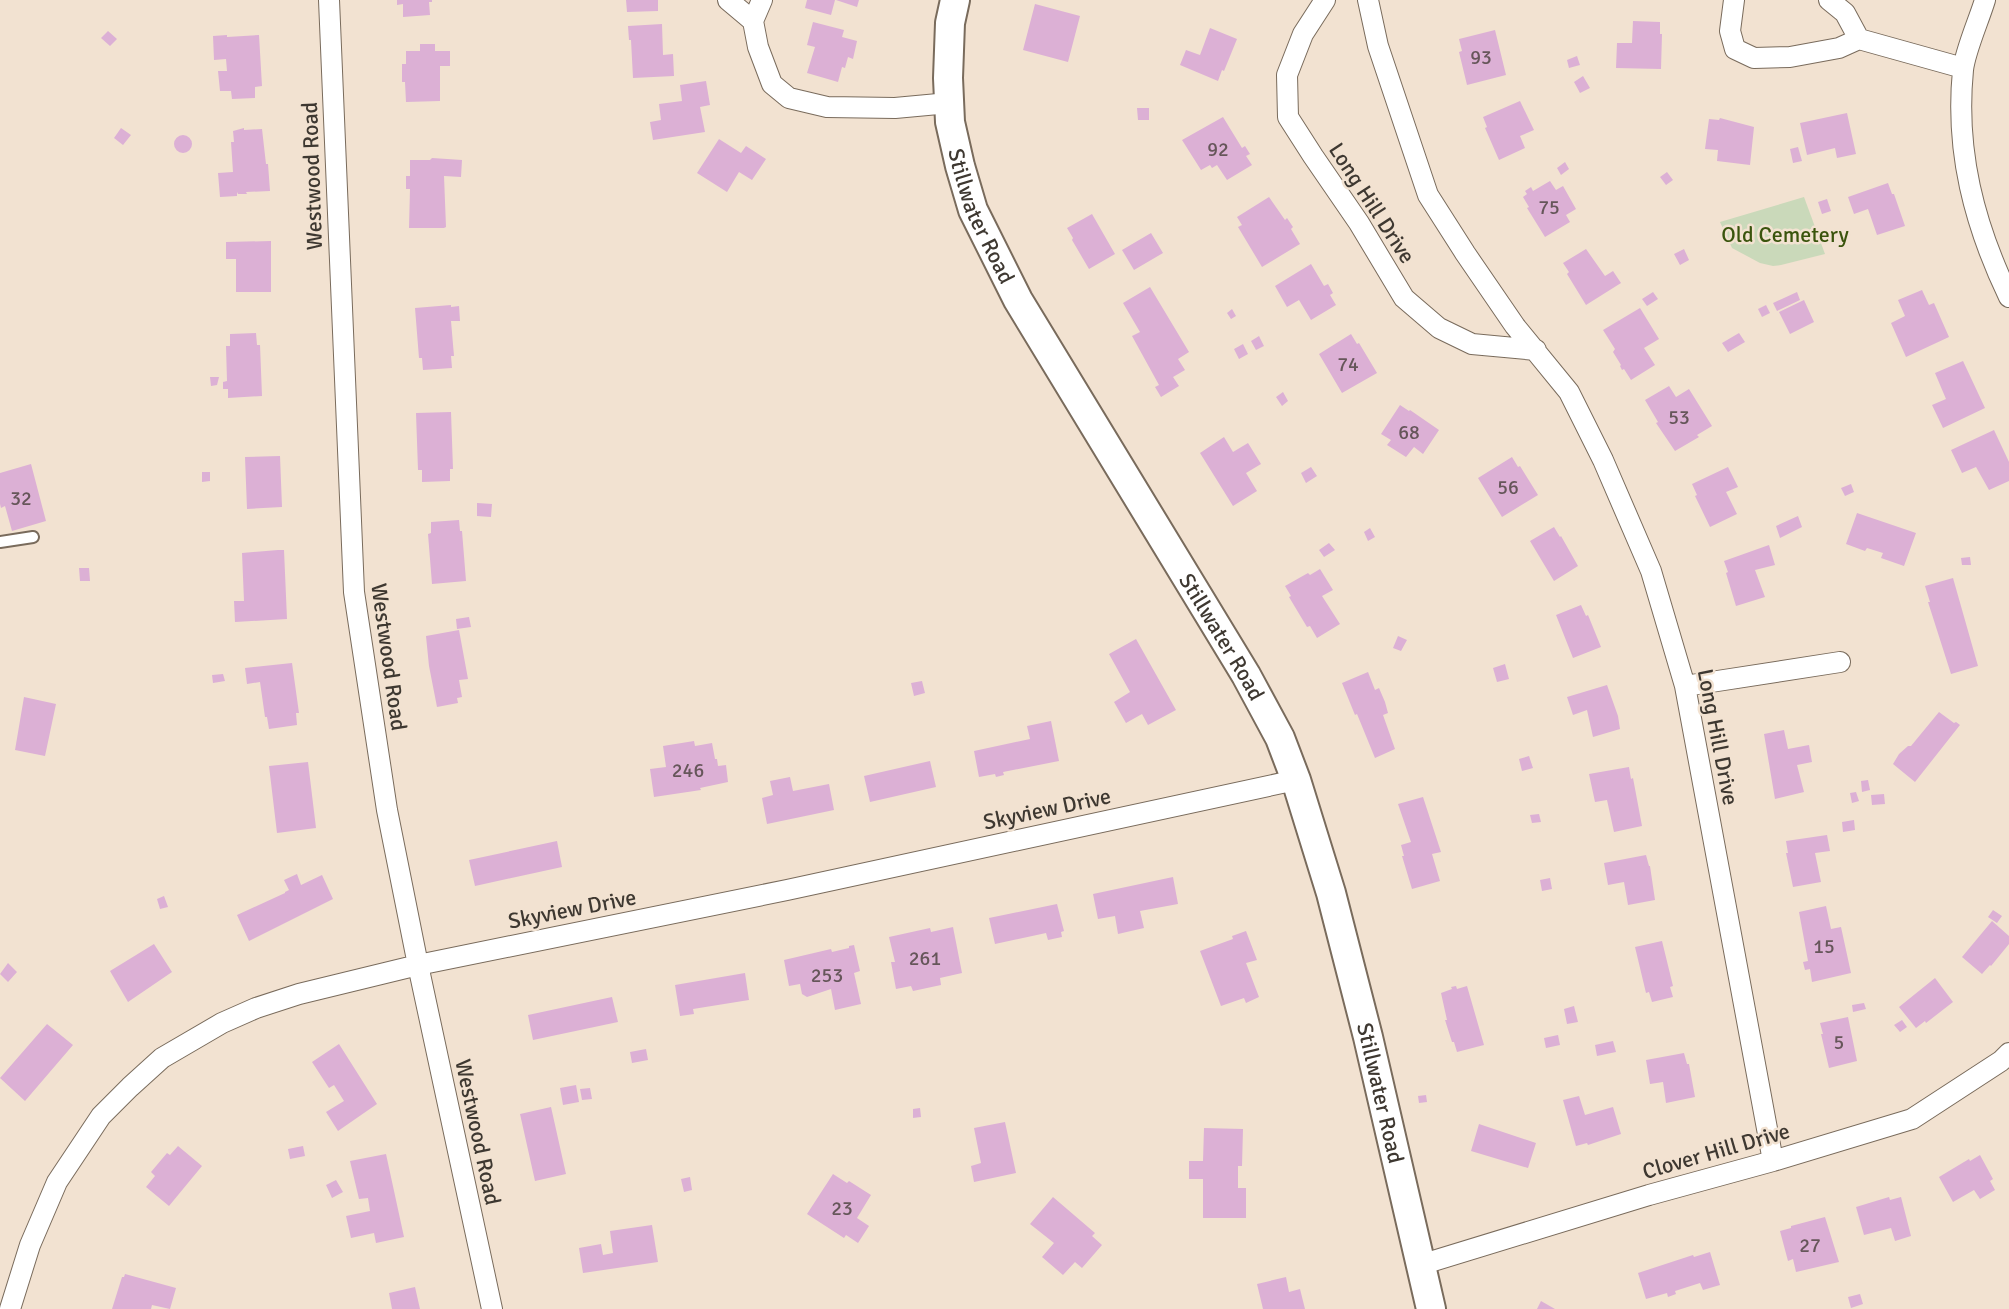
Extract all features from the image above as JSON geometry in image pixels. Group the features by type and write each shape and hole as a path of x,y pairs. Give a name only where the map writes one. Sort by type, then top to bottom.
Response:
{"main road":[{"name":"Stillwater Road","path":"955,0 950,23 948,78 950,122 973,210 1018,300 1246,675 1280,738 1296,780 1331,893 1368,1037 1431,1309"}],"street":[{"name":"Westwood Road","path":"329,0 354,592 387,810 417,965 492,1309"},
{"path":"728,0 753,21"},
{"path":"762,0 753,21 758,47 772,84 789,98 827,107 895,108 949,103"},
{"name":"Long Hill Drive","path":"1325,0 1303,34 1287,75 1288,117 1359,223 1404,298 1439,328 1472,344 1536,350"},
{"name":"Long Hill Drive","path":"1368,0 1378,46 1428,195 1503,308 1569,392 1603,460 1651,571 1685,686 1773,1161"},
{"path":"1734,0 1730,31 1735,49 1754,58 1790,57 1839,48 1859,39 1963,68"},
{"path":"1829,0 1845,13 1859,39"},
{"path":"1985,0 1963,68 1961,126 1968,186 1991,259 2009,297"},
{"path":"1685,686 1840,662"},
{"name":"Skyview Drive","path":"10,1309 30,1245 57,1182 101,1116 162,1058 222,1023 256,1008 299,994 417,965 787,890 1296,780"},
{"name":"Clover Hill Drive","path":"1420,1265 1649,1195 1912,1119 2001,1061 2009,1053"}],"lane":[{"path":"0,542 33,537"}],"green space":[{"name":"Old Cemetery","path":"1804,197 1825,254 1773,266 1760,263 1732,248 1720,222"}],"building":[{"path":"397,0 432,0 429,2 430,15 403,17 403,4 397,5"},
{"path":"626,0 658,0 658,11 627,12"},
{"path":"807,0 835,0 831,15 805,8"},
{"path":"836,0 859,0 857,7"},
{"path":"1035,4 1080,16 1068,62 1023,50"},
{"path":"1633,21 1660,22 1661,69 1616,68 1617,43 1632,43"},
{"path":"813,22 844,30 842,37 857,41 853,59 848,57 845,68 842,67 838,82 807,73 815,47 807,45"},
{"path":"662,24 663,55 673,54 674,76 633,78 628,26"},
{"path":"1210,28 1237,39 1218,81 1180,65 1186,50 1200,55"},
{"path":"1495,30 1506,75 1467,85 1459,52 1462,51 1459,39"},
{"path":"108,31 117,39 110,46 101,38"},
{"path":"227,35 227,37 259,35 262,86 255,87 255,98 232,99 231,91 220,91 218,71 227,71 226,59 214,60 213,36"},
{"path":"420,44 435,44 435,51 450,51 450,66 440,66 440,101 406,102 405,82 402,82 402,64 406,64 406,51 420,51"},
{"path":"1577,56 1580,65 1569,68 1567,60"},
{"path":"1583,76 1590,88 1580,93 1574,82"},
{"path":"706,81 710,105 700,107 705,132 653,140 650,122 661,120 659,104 682,101 680,85"},
{"path":"1520,101 1534,130 1520,136 1525,148 1499,160 1485,128 1487,127 1483,117"},
{"path":"1137,108 1149,108 1149,120 1138,120"},
{"path":"1847,113 1856,154 1837,158 1835,148 1807,155 1800,123"},
{"path":"1223,117 1242,148 1245,146 1250,154 1246,156 1252,165 1227,180 1217,165 1212,168 1210,165 1201,170 1182,140"},
{"path":"1720,118 1754,127 1750,165 1717,161 1718,150 1705,149 1709,119 1719,120"},
{"path":"121,128 131,135 123,145 114,138"},
{"path":"244,128 244,130 262,129 270,191 246,192 247,194 237,192 237,196 220,197 218,173 233,172 231,142 234,142 233,131"},
{"path":"183,135 189,138 192,144 189,150 183,153 177,150 174,144 177,138"},
{"path":"719,139 741,153 746,146 766,159 752,180 739,172 727,192 697,173"},
{"path":"1798,147 1802,161 1793,163 1790,149"},
{"path":"432,158 462,160 461,177 444,176 446,227 409,228 410,189 406,189 406,176 410,176 410,160 430,160"},
{"path":"1565,162 1569,169 1561,175 1557,168"},
{"path":"1667,172 1673,180 1666,185 1660,177"},
{"path":"1550,181 1556,190 1563,186 1576,209 1566,215 1570,222 1545,237 1523,197 1527,194 1525,191 1531,187 1533,191"},
{"path":"1888,183 1905,226 1877,235 1868,209 1854,214 1848,197"},
{"path":"1269,197 1285,220 1287,218 1293,227 1291,229 1300,244 1262,267 1238,227 1242,225 1237,217"},
{"path":"1827,199 1831,211 1822,214 1818,202"},
{"path":"1092,214 1115,254 1089,269 1067,228"},
{"path":"1151,233 1163,253 1134,270 1122,250"},
{"path":"271,241 271,292 236,292 236,259 226,259 226,242"},
{"path":"1586,249 1605,276 1613,271 1621,283 1586,305 1563,263"},
{"path":"1684,249 1689,260 1680,265 1674,254"},
{"path":"1311,264 1324,286 1328,284 1333,293 1330,295 1336,305 1311,320 1299,300 1287,307 1275,286"},
{"path":"1150,287 1189,352 1178,359 1185,370 1173,377 1179,386 1161,397 1155,387 1159,385 1132,336 1140,332 1123,303"},
{"path":"1922,290 1929,305 1934,303 1949,337 1906,357 1891,323 1905,316 1898,300"},
{"path":"1653,292 1658,299 1647,306 1642,299"},
{"path":"1797,292 1800,300 1777,311 1773,303"},
{"path":"1804,300 1814,322 1790,334 1779,312"},
{"path":"451,305 451,307 459,306 460,321 451,321 454,356 451,356 452,368 423,370 422,358 419,358 415,308"},
{"path":"1766,305 1770,313 1762,317 1758,309"},
{"path":"1640,308 1659,339 1644,348 1655,365 1631,380 1624,369 1622,370 1613,352 1615,349 1603,330"},
{"path":"1232,309 1236,316 1231,319 1227,313"},
{"path":"256,333 257,345 260,345 262,396 228,398 228,389 223,389 223,382 227,381 226,346 230,346 230,334"},
{"path":"1739,333 1745,342 1728,352 1722,343"},
{"path":"1351,334 1377,373 1342,393 1319,354"},
{"path":"1259,336 1264,346 1256,350 1251,341"},
{"path":"1243,344 1248,354 1239,359 1234,349"},
{"path":"1963,361 1985,408 1943,428 1932,405 1946,399 1935,373"},
{"path":"210,377 219,377 217,385 211,386"},
{"path":"1669,386 1676,397 1689,389 1712,426 1697,435 1699,437 1675,451 1656,423 1658,422 1645,400"},
{"path":"1283,392 1288,401 1282,406 1276,397"},
{"path":"1400,405 1439,430 1423,454 1414,447 1406,457 1387,445 1391,440 1381,434"},
{"path":"451,412 453,469 450,469 450,481 422,482 422,470 418,470 416,413"},
{"path":"1994,430 2009,462 2009,481 1989,490 1976,467 1962,473 1951,450"},
{"path":"1224,437 1233,452 1248,443 1261,464 1246,473 1257,491 1233,506 1200,453"},
{"path":"280,456 282,507 247,509 245,457"},
{"path":"1512,457 1538,495 1502,517 1478,478"},
{"path":"31,464 46,521 12,531 5,506 1,508 0,504 0,473"},
{"path":"1311,467 1317,476 1306,483 1301,473"},
{"path":"1728,467 1738,487 1726,492 1737,514 1710,527 1695,496 1697,495 1692,484"},
{"path":"202,472 210,472 210,481 202,482"},
{"path":"1851,484 1854,492 1845,496 1841,488"},
{"path":"477,503 492,504 491,517 477,516"},
{"path":"1857,513 1916,533 1904,566 1881,558 1883,553 1867,548 1865,551 1846,544"},
{"path":"1798,516 1802,527 1780,538 1776,526"},
{"path":"459,520 466,581 432,584 428,534 431,533 431,522"},
{"path":"1554,527 1578,566 1554,581 1530,541"},
{"path":"1370,528 1375,537 1368,541 1364,532"},
{"path":"1329,543 1335,550 1324,557 1319,550"},
{"path":"1769,545 1775,565 1755,570 1765,597 1736,606 1724,561"},
{"path":"284,550 287,619 235,622 234,601 244,601 242,553"},
{"path":"1970,557 1971,565 1962,565 1961,558"},
{"path":"79,568 89,568 90,581 80,581"},
{"path":"1320,569 1333,590 1322,596 1340,624 1317,638 1310,626 1307,627 1285,586"},
{"path":"1953,578 1978,666 1951,674 1925,586"},
{"path":"1581,605 1586,616 1588,615 1601,647 1573,658 1556,615"},
{"path":"469,617 471,627 457,629 456,619"},
{"path":"459,630 468,679 459,680 462,697 457,698 458,703 437,707 426,636"},
{"path":"1398,636 1407,640 1401,651 1393,648"},
{"path":"1136,639 1176,710 1148,725 1142,714 1126,723 1114,702 1130,692 1109,654"},
{"path":"292,663 299,713 296,713 297,725 269,729 260,682 247,684 245,668"},
{"path":"1505,664 1509,679 1497,682 1493,668"},
{"path":"1368,672 1375,690 1379,688 1385,702 1388,713 1383,715 1395,749 1375,758 1342,683"},
{"path":"223,674 225,681 213,683 212,675"},
{"path":"922,681 925,693 914,696 911,683"},
{"path":"1607,685 1620,729 1593,737 1587,710 1573,715 1567,697"},
{"path":"24,697 56,704 45,756 15,750"},
{"path":"1939,712 1960,725 1915,782 1893,764 1899,754 1911,746"},
{"path":"1051,721 1059,761 1003,772 1004,775 996,777 995,774 979,777 974,751 1030,739 1027,726"},
{"path":"1784,730 1788,749 1809,745 1812,762 1797,765 1804,792 1775,799 1764,734"},
{"path":"694,741 695,746 712,743 718,766 726,765 728,782 700,788 701,790 654,797 650,769 666,767 663,746"},
{"path":"1529,756 1533,768 1522,771 1519,759"},
{"path":"930,761 936,787 870,802 864,776"},
{"path":"308,762 316,828 277,833 269,766"},
{"path":"1629,767 1642,826 1614,832 1607,800 1595,802 1589,774"},
{"path":"790,777 793,791 829,784 834,810 767,824 762,798 773,795 770,781"},
{"path":"1868,780 1870,790 1862,792 1861,781"},
{"path":"1856,792 1859,801 1852,803 1850,793"},
{"path":"1884,794 1885,804 1872,805 1871,795"},
{"path":"1423,797 1441,852 1432,854 1440,881 1412,889 1401,845 1411,842 1398,804"},
{"path":"1539,814 1541,822 1532,823 1530,815"},
{"path":"1854,820 1855,830 1843,832 1842,822"},
{"path":"1827,835 1830,851 1815,853 1821,882 1793,887 1786,853 1788,853 1786,841"},
{"path":"557,841 562,867 475,886 469,860"},
{"path":"1646,855 1655,900 1628,905 1624,882 1608,885 1604,863"},
{"path":"297,874 301,885 322,875 333,899 249,941 237,915 285,893 289,890 284,880"},
{"path":"1173,877 1178,904 1140,911 1144,928 1118,934 1115,916 1098,919 1093,894"},
{"path":"1550,878 1552,889 1542,891 1540,880"},
{"path":"164,896 168,907 160,909 157,899"},
{"path":"1057,904 1064,931 1061,932 1062,937 1048,940 1046,933 995,944 989,918"},
{"path":"1826,906 1831,929 1841,927 1851,973 1812,982 1810,969 1805,970 1803,962 1808,961 1799,912"},
{"path":"1993,910 2002,916 1997,923 1988,917"},
{"path":"1992,921 2009,936 2009,944 1982,974 1962,957"},
{"path":"953,927 962,973 940,978 941,985 913,991 911,986 896,989 891,962 895,962 889,937 930,928 931,932"},
{"path":"1246,931 1257,960 1246,963 1259,997 1246,1003 1244,998 1221,1006 1200,951 1233,939 1232,936"},
{"path":"1662,941 1673,986 1670,987 1673,997 1652,1002 1649,992 1646,993 1635,947"},
{"path":"154,944 172,972 128,1002 110,971"},
{"path":"854,945 860,971 854,973 861,1004 835,1010 831,989 807,997 802,994 800,984 789,986 784,960 831,949 832,952"},
{"path":"8,963 17,972 8,982 0,974"},
{"path":"745,973 749,1000 693,1009 694,1014 680,1016 675,985"},
{"path":"1935,978 1953,1002 1916,1028 1899,1007"},
{"path":"1456,986 1457,989 1467,986 1484,1045 1457,1052 1445,1020 1447,1020 1441,993"},
{"path":"612,997 618,1022 533,1040 528,1015"},
{"path":"1864,1003 1866,1009 1853,1012 1852,1005"},
{"path":"1574,1006 1578,1022 1567,1024 1564,1009"},
{"path":"1848,1017 1857,1061 1829,1068 1820,1023"},
{"path":"1902,1020 1907,1027 1900,1032 1894,1025"},
{"path":"47,1024 73,1045 25,1101 0,1078"},
{"path":"1558,1035 1560,1045 1546,1048 1544,1038"},
{"path":"1613,1041 1616,1052 1597,1056 1595,1045"},
{"path":"339,1044 377,1104 338,1131 326,1112 344,1101 334,1085 329,1088 312,1062"},
{"path":"646,1049 648,1060 632,1063 630,1052"},
{"path":"1684,1053 1687,1064 1689,1064 1695,1097 1666,1103 1663,1082 1650,1084 1646,1060"},
{"path":"576,1085 579,1102 563,1105 560,1088"},
{"path":"590,1088 592,1099 582,1100 580,1089"},
{"path":"1426,1095 1427,1102 1419,1103 1418,1096"},
{"path":"1579,1096 1585,1115 1613,1107 1621,1134 1588,1145 1587,1143 1576,1146 1563,1100"},
{"path":"551,1107 566,1174 535,1181 520,1114"},
{"path":"920,1108 921,1117 913,1118 913,1109"},
{"path":"1005,1122 1016,1173 974,1182 971,1166 981,1163 974,1128"},
{"path":"1479,1124 1536,1143 1528,1168 1471,1151"},
{"path":"1204,1128 1243,1129 1242,1166 1238,1166 1238,1188 1246,1188 1246,1218 1203,1218 1203,1179 1189,1179 1189,1161 1203,1161"},
{"path":"178,1146 202,1166 169,1206 146,1187 155,1176 151,1172 167,1153 170,1155"},
{"path":"303,1146 305,1156 290,1159 288,1149"},
{"path":"386,1154 404,1237 376,1243 374,1233 351,1238 346,1216 370,1211 368,1198 359,1199 350,1161"},
{"path":"1980,1155 1993,1179 1990,1181 1995,1190 1980,1199 1974,1190 1953,1202 1939,1177"},
{"path":"833,1174 871,1195 857,1218 869,1226 858,1243 846,1235 844,1238 807,1214"},
{"path":"690,1177 692,1190 684,1192 681,1179"},
{"path":"336,1180 343,1192 332,1198 326,1185"},
{"path":"1053,1197 1095,1233 1092,1236 1102,1245 1082,1268 1075,1262 1063,1275 1042,1257 1054,1243 1030,1224"},
{"path":"1889,1197 1890,1200 1901,1197 1911,1236 1895,1241 1891,1228 1864,1235 1856,1207"},
{"path":"1825,1217 1839,1262 1796,1272 1793,1259 1788,1261 1780,1231"},
{"path":"652,1225 658,1262 583,1273 579,1248 601,1244 603,1255 613,1253 610,1231"},
{"path":"1710,1252 1720,1285 1703,1290 1700,1283 1675,1291 1676,1294 1668,1297 1667,1293 1646,1299 1638,1273 1693,1255 1694,1257"},
{"path":"125,1274 176,1288 170,1309 152,1305 151,1309 112,1309"},
{"path":"1286,1277 1289,1292 1300,1289 1305,1309 1263,1309 1257,1284"},
{"path":"415,1287 420,1309 392,1309 389,1293"},
{"path":"1860,1294 1863,1304 1851,1308 1848,1297"},
{"path":"1541,1301 1555,1309 1537,1309"}]}
